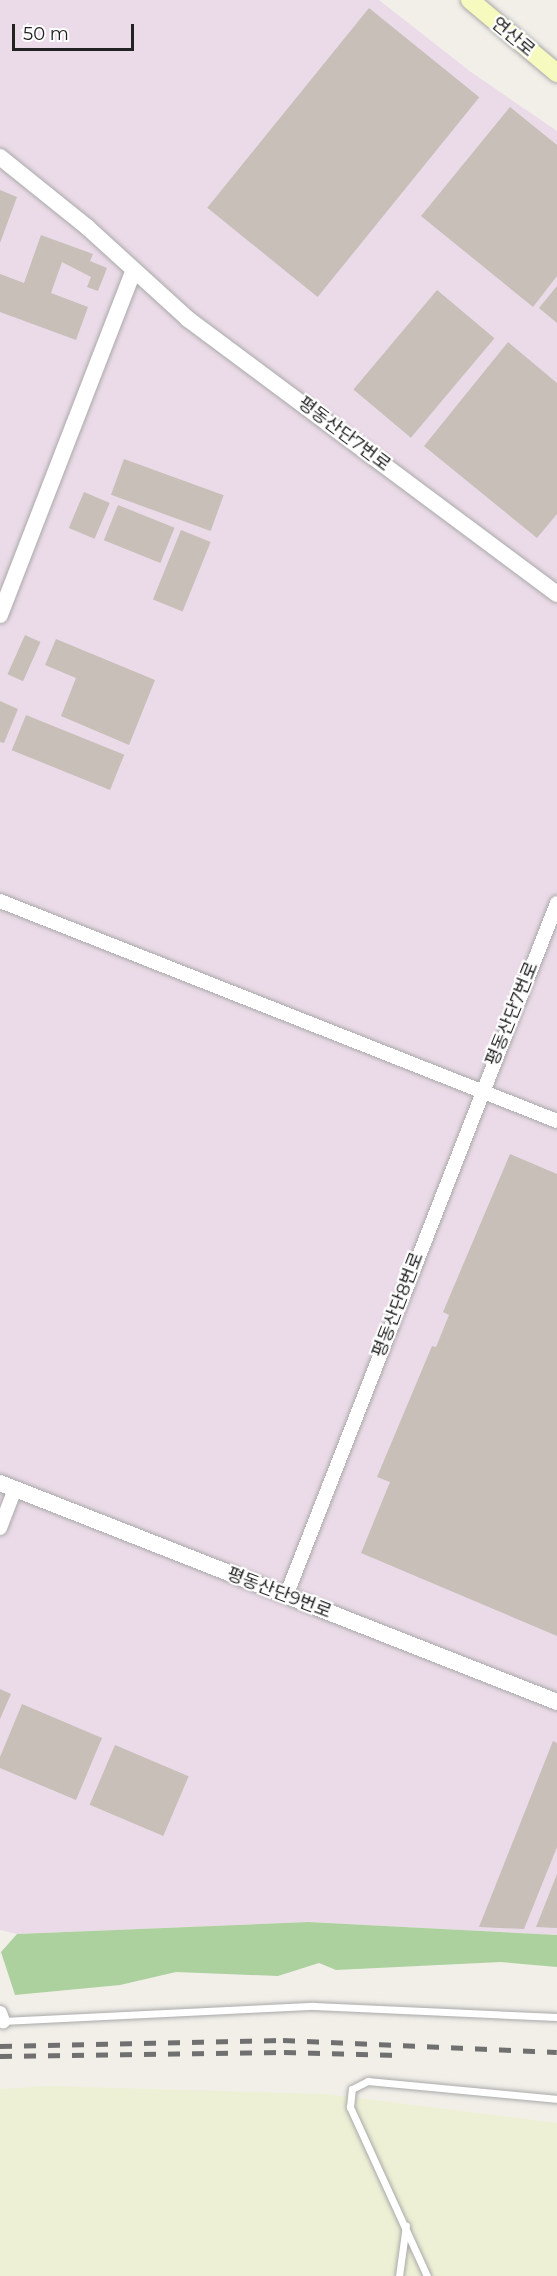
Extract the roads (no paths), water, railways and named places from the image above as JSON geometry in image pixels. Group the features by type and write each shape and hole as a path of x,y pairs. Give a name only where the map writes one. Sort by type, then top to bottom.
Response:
{"main road":[{"name":"연산로","path":"470,0 557,73"}],"street":[{"name":"평동산단7번로","path":"0,157 87,227 133,272 188,318 557,594"},
{"path":"0,615 133,272"},
{"path":"0,901 557,1121"},
{"name":"평동산단7번로","path":"481,1091 557,903"},
{"name":"평동산단8번로","path":"286,1596 481,1091"},
{"path":"0,1528 7,1486"},
{"name":"평동산단9번로","path":"7,1486 557,1702"}],"lane":[{"path":"1,2018 314,2006 557,2017"},
{"path":"427,2276 406,2225 350,2107 352,2089 368,2081 557,2099"},
{"path":"399,2276 406,2225"}],"railway":[{"path":"0,2046 283,2040 557,2052"},
{"path":"0,2056 284,2052 398,2055"}]}
